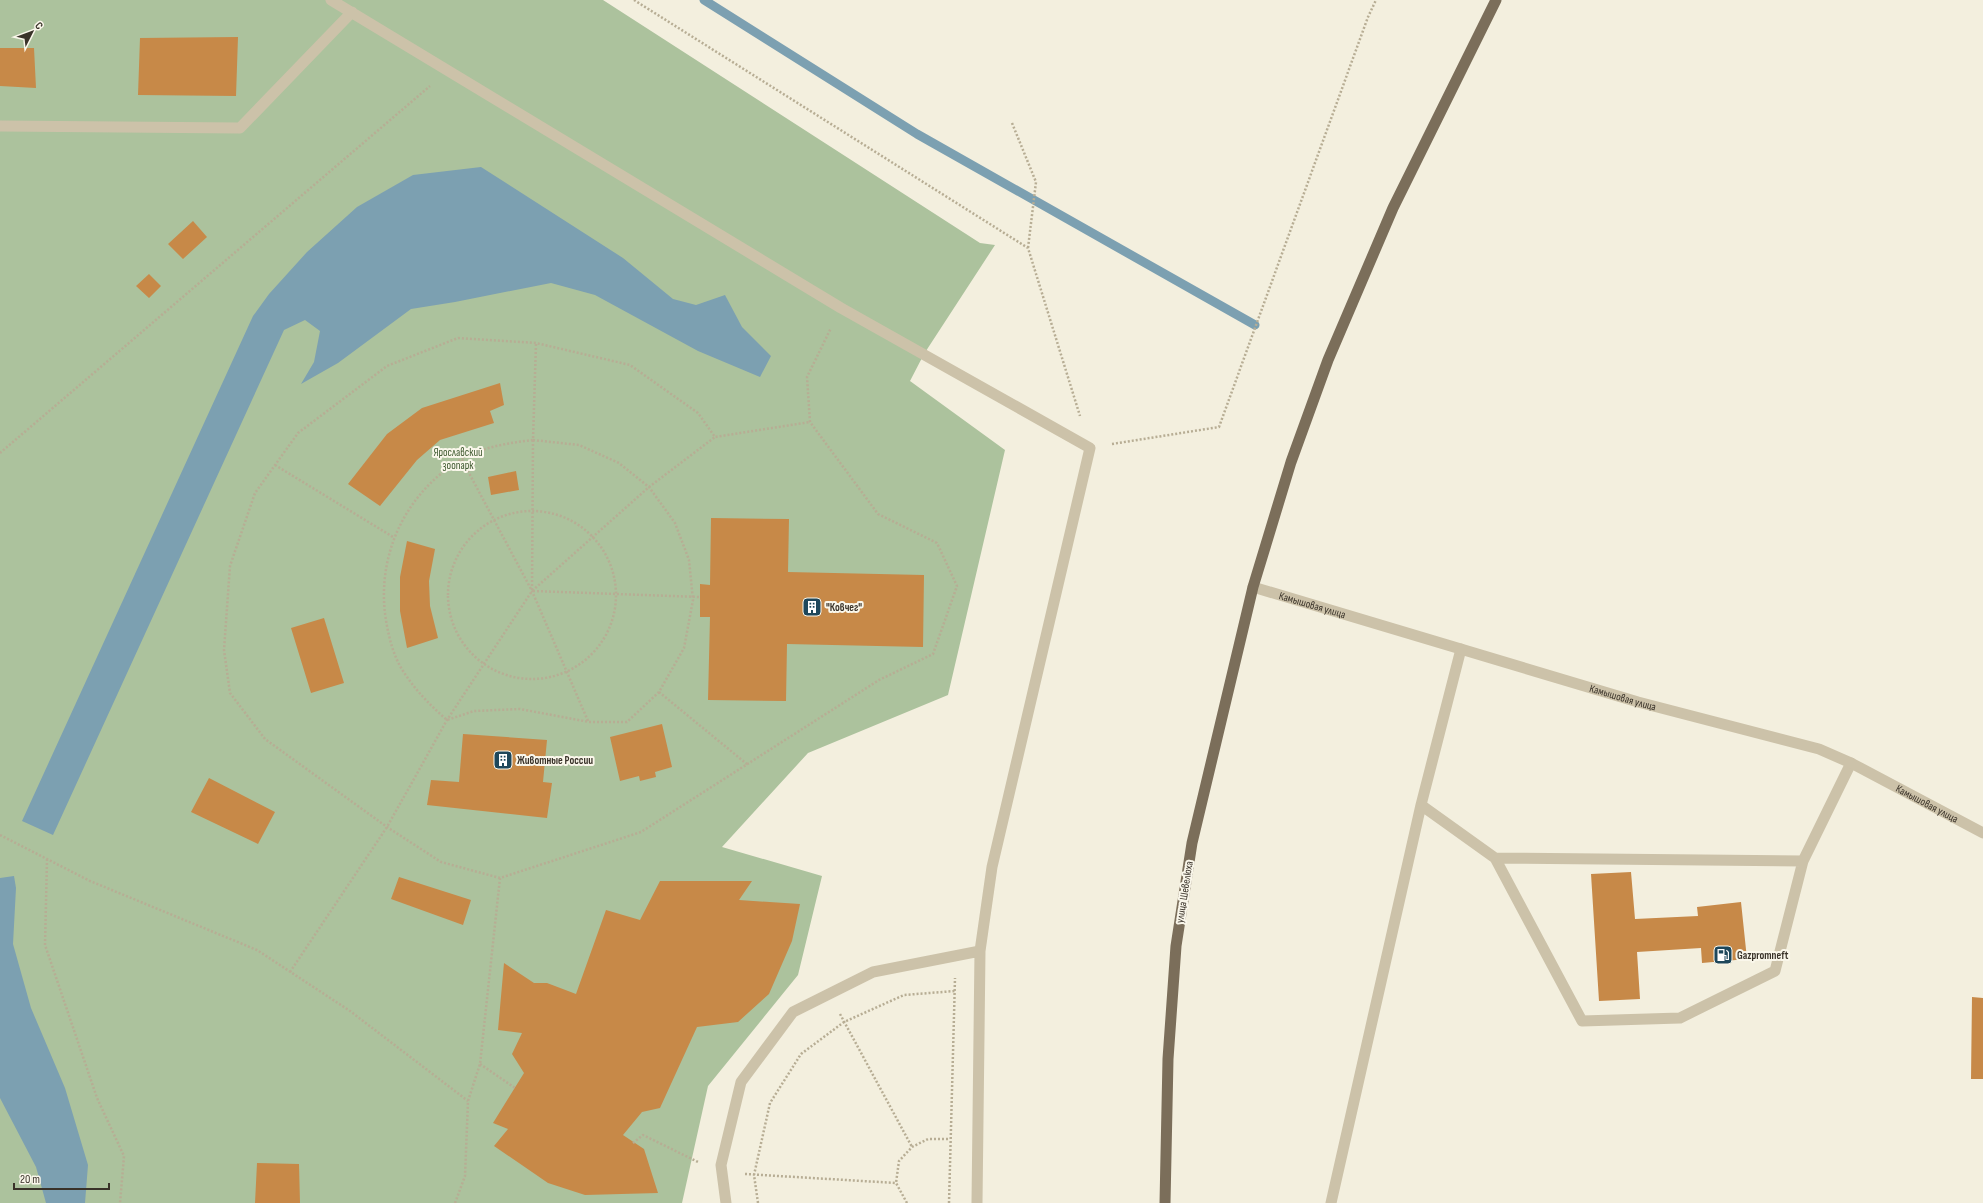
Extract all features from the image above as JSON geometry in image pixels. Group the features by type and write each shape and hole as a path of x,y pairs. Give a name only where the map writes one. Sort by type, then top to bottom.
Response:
{"main road":[{"name":"улица Шевелюха","path":"1165,1203 1168,1059 1176,946 1192,843 1253,587 1291,462 1331,353 1393,208 1496,0"}],"street":[{"path":"331,0 841,308 1090,448 992,867 980,951 977,1203"},
{"path":"0,126 240,128 352,12"},
{"name":"Камышовая улица","path":"1253,587 1638,702 1819,749 1851,763 1983,833"},
{"path":"1331,1203 1421,805 1461,649"},
{"path":"1421,805 1495,858 1582,1021 1680,1018 1775,971 1803,861 1851,763"},
{"path":"1495,858 1803,861"},
{"path":"726,1203 720,1165 741,1082 793,1012 873,972 980,951"}],"path":[{"path":"634,0 1028,248"},
{"path":"1012,124 1036,182 1028,248 1090,448 1219,427 1368,17 1376,0"},
{"path":"0,453 449,70"},
{"path":"715,437 698,413 630,365 536,343 458,338 387,366 298,433 255,493 230,566 224,650 230,693 265,739 387,827 441,862 500,878 641,832 879,680 933,654 957,586 937,542 878,514 810,422 807,377 841,308"},
{"path":"532,591 533,440 536,343"},
{"path":"290,972 387,827 447,720 532,591 592,536 649,487 715,437 810,422"},
{"path":"533,440 579,445 619,463 649,487 675,523 689,560 693,596 684,648 659,692 627,722 589,722 520,709 474,711 447,720 425,701 404,672 390,640 383,606 384,571 393,537 411,504 437,477 462,460 501,444 533,440"},
{"path":"462,460 532,591 589,722"},
{"path":"275,465 393,537"},
{"path":"532,511 558,515 577,524 592,536 605,554 614,573 616,595 613,619 603,641 587,659 567,672 540,679 513,677 483,664 468,650 455,628 448,604 449,578 458,554 473,534 494,520 516,512 532,511"},
{"path":"532,591 700,597"},
{"path":"659,692 748,764"},
{"path":"0,835 90,881 257,950 350,1011 468,1101"},
{"path":"47,859 45,945 97,1098 124,1156 120,1203"},
{"path":"455,1203 465,1176 468,1101 480,1064 500,878"},
{"path":"949,1203 955,957"},
{"path":"758,1203 754,1174 770,1103 801,1054 844,1022 904,995 954,991"},
{"path":"829,994 912,1147"},
{"path":"480,1064 515,1088"},
{"path":"633,1143 643,1135 720,1172 896,1183"},
{"path":"907,1203 896,1183 900,1161 912,1147 928,1139 950,1139"}],"green space":[{"name":"Ярославский зоопарк","path":"0,0 603,0 980,243 995,245 924,354 910,381 1005,450 948,695 808,753 722,847 822,876 798,975 708,1086 682,1203 0,1203"}],"water":[{"path":"481,167 623,258 673,299 696,305 725,295 742,327 771,356 760,377 698,351 595,295 551,283 411,309 338,363 301,384 314,362 320,331 305,320 284,330 53,835 22,821 253,316 269,294 307,252 357,207 413,175"},
{"path":"14,876 16,888 13,944 31,1008 65,1088 88,1165 85,1203 46,1203 36,1167 0,1098 0,878"}],"building":[{"path":"238,37 236,96 138,95 140,38"},
{"path":"0,48 34,48 36,88 0,86"},
{"path":"193,221 207,237 183,259 168,244"},
{"path":"149,274 161,286 149,298 136,286"},
{"path":"500,383 504,405 490,411 494,423 440,440 417,460 380,506 348,484 387,434 422,408"},
{"path":"516,471 519,490 491,495 488,477"},
{"name":"\"Ковчег\"","path":"711,518 789,519 788,572 924,575 923,647 787,644 786,701 708,700 710,617 700,617 700,584 710,585"},
{"path":"407,541 435,549 429,581 430,606 438,638 407,648 400,611 400,577"},
{"path":"324,618 344,683 311,693 291,628"},
{"path":"662,724 672,767 655,772 656,777 640,781 639,776 620,781 610,737"},
{"name":"Животные России","path":"463,734 547,740 543,782 552,783 547,818 427,805 431,780 459,782"},
{"path":"209,778 275,812 258,844 191,812"},
{"path":"1631,872 1635,919 1698,916 1697,907 1741,902 1747,959 1702,963 1701,948 1637,952 1640,999 1599,1001 1591,874"},
{"path":"399,877 471,900 463,925 391,899"},
{"path":"660,881 752,881 739,900 800,904 792,941 769,994 738,1022 697,1027 660,1108 642,1112 623,1135 644,1149 658,1193 585,1195 548,1183 494,1146 508,1129 493,1123 524,1073 512,1054 522,1033 498,1030 504,963 534,983 547,983 576,994 606,910 640,920"},
{"path":"1972,997 1983,998 1983,1079 1971,1079"},
{"path":"257,1163 299,1164 300,1203 255,1203"}],"waterway":[{"path":"704,0 917,134 1255,325"}],"place":[{"name":"\"Ковчег\"","path":"812,607"},
{"name":"Животные России","path":"503,760"},
{"name":"Gazpromneft","path":"1723,955"}]}
